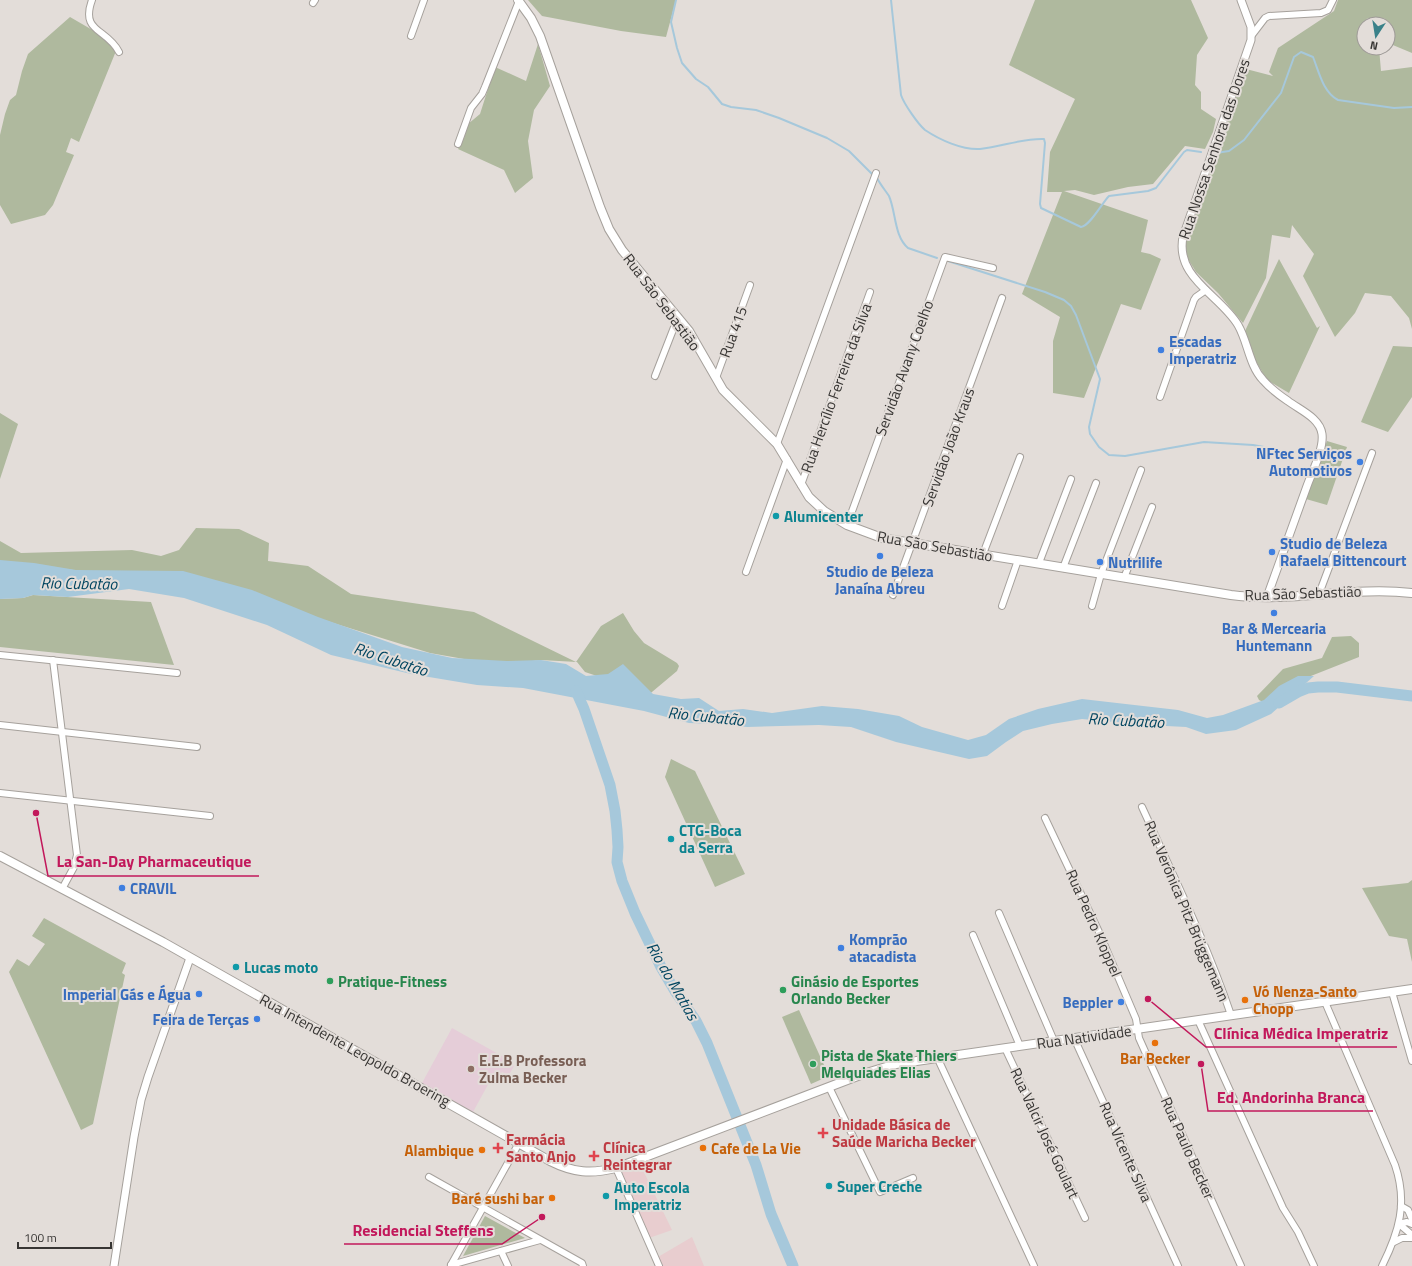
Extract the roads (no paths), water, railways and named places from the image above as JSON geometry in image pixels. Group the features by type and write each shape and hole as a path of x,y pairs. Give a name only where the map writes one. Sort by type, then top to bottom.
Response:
{"main road":[{"name":"Rua São Sebastião","path":"519,1 536,26 544,45 600,208 609,228 625,253 678,317 716,378 734,401 777,444 801,485 816,504 829,515 847,525 882,538 1231,595 1259,598 1377,590 1412,593"},
{"name":"Rua Intendente Leopoldo Broering","path":"0,856 163,942 557,1164 575,1170 592,1172 616,1168 762,1112"},
{"name":"Rua Natividade","path":"762,1112 880,1068 902,1063 1412,989"}],"street":[{"path":"92,0 89,11 90,22 96,29 112,41 119,52"},
{"path":"411,36 424,0"},
{"name":"Rua Nossa Senhora das Dores","path":"1241,0 1248,17 1252,35 1250,45 1182,242 1181,252 1185,265 1192,276 1227,310 1238,326 1259,376 1276,392 1314,419 1320,426 1322,432 1321,446 1314,468 1267,597"},
{"path":"1252,35 1269,16 1321,14 1328,10 1333,0"},
{"path":"458,144 471,108 482,94 485,87 519,1"},
{"path":"777,444 876,173"},
{"name":"Servidão Avany Coelho","path":"847,525 945,257 993,268"},
{"name":"Rua 415","path":"716,378 750,285"},
{"path":"1160,397 1194,300 1206,290"},
{"name":"Rua Hercílio Ferreira da Silva","path":"801,485 870,292"},
{"name":"Servidão João Kraus","path":"893,595 913,544 1002,298"},
{"path":"655,376 678,317"},
{"path":"1319,594 1372,453"},
{"path":"983,554 1020,457"},
{"path":"746,572 787,459"},
{"path":"1092,606 1100,574 1141,470"},
{"path":"1039,564 1071,479"},
{"path":"1063,568 1096,483"},
{"path":"1124,578 1152,507"},
{"path":"1002,606 1018,560"},
{"path":"0,655 177,673"},
{"path":"53,660 77,855 74,866 62,889"},
{"path":"0,725 198,747"},
{"path":"0,792 210,816"},
{"name":"Rua Verônica Pitz Brüggemann","path":"1142,806 1191,914 1231,1015"},
{"name":"Rua Pedro Kloppel","path":"1045,818 1099,932 1136,1018 1138,1029"},
{"path":"999,913 1054,1041"},
{"path":"973,935 1020,1046"},
{"path":"114,1266 141,1100 190,958"},
{"path":"1392,992 1412,1061"},
{"path":"1325,1002 1397,1170 1401,1185 1402,1206 1399,1224 1394,1242 1382,1266"},
{"path":"1198,1020 1279,1199 1298,1232 1314,1266"},
{"name":"Rua Paulo Becker","path":"1138,1029 1139,1038 1241,1266"},
{"name":"Rua Vicente Silva","path":"1074,1038 1178,1266"},
{"name":"Rua Valcir José Goulart","path":"1005,1048 1085,1218"},
{"path":"937,1057 1034,1266"},
{"path":"829,1086 880,1192 913,1178"},
{"path":"450,1265 518,1143"},
{"path":"616,1168 659,1266"},
{"path":"429,1177 582,1264 583,1266"},
{"path":"1402,1206 1408,1210 1412,1219"},
{"path":"1399,1224 1407,1222 1412,1224"},
{"path":"1399,1224 1412,1237"},
{"path":"1394,1242 1402,1238 1412,1237"},
{"path":"450,1265 540,1240"},
{"path":"501,1251 508,1266"}],"water":[{"path":"0,560 34,563 76,570 183,571 252,590 318,617 402,647 452,658 507,661 541,660 566,664 586,676 608,674 623,664 653,694 681,699 699,698 719,711 743,709 772,713 822,706 858,709 899,716 922,727 968,740 986,735 1009,719 1038,709 1082,699 1178,710 1207,718 1223,715 1264,700 1279,686 1298,676 1314,676 1271,714 1236,730 1206,734 1186,727 1082,719 1023,731 987,756 969,759 896,742 851,727 819,725 747,727 689,723 644,711 523,688 477,685 411,674 331,655 267,625 184,598 129,589 68,597 33,595 23,598 0,599"}],"waterway":[{"path":"676,0 671,22 682,63 696,79 708,87 722,104 731,107 756,110 827,138 849,151 872,174"},
{"path":"891,0 901,95 915,119 931,134 951,144 966,148 980,149 1020,141 1044,139 1041,208 1081,227 1084,226 1092,219 1109,196 1148,191 1156,188 1184,152 1187,150 1201,152"},
{"path":"1216,153 1229,151 1244,140 1281,93 1294,57 1301,52 1313,57 1325,87 1338,100 1394,108 1412,107"},
{"path":"877,178 889,196 903,243 908,248 937,258"},
{"path":"948,261 1045,292 1064,300 1071,306 1076,315 1100,379 1089,427 1090,434 1099,447 1109,455 1125,456 1204,442 1253,445 1264,447 1274,452"},
{"name":"Rio Cubatão","path":"1279,703 1298,692 1308,688 1318,687 1337,687 1412,696"},
{"name":"Rio do Matias","path":"576,691 584,709 610,785 617,830 617,862 622,881 635,913 661,967 675,991 696,1021 707,1043 756,1165 771,1214 793,1266"}],"place":[{"name":"Escadas Imperatriz","path":"1161,350"},
{"name":"NFtec Serviços Automotivos","path":"1360,462"},
{"name":"Alumicenter","path":"776,516"},
{"name":"Studio de Beleza Rafaela Bittencourt","path":"1272,552"},
{"name":"Studio de Beleza Janaína Abreu","path":"880,556"},
{"name":"Nutrilife","path":"1100,562"},
{"name":"Bar & Mercearia Huntemann","path":"1274,613"},
{"name":"La San-Day Pharmaceutique","path":"36,813"},
{"name":"CTG-Boca da Serra","path":"671,839"},
{"name":"CRAVIL","path":"122,888"},
{"name":"Komprão atacadista","path":"841,948"},
{"name":"Lucas moto","path":"236,967"},
{"name":"Pratique-Fitness","path":"330,981"},
{"name":"Ginásio de Esportes Orlando Becker","path":"783,990"},
{"name":"Imperial Gás e Água","path":"199,994"},
{"name":"Clínica Médica Imperatriz","path":"1148,999"},
{"name":"Vó Nenza-Santo Chopp","path":"1245,1000"},
{"name":"Beppler","path":"1121,1002"},
{"name":"Feira de Terças","path":"257,1019"},
{"name":"Bar Becker","path":"1155,1043"},
{"name":"Pista de Skate Thiers Melquiades Elias","path":"813,1064"},
{"name":"Ed. Andorinha Branca","path":"1201,1064"},
{"name":"E.E.B Professora Zulma Becker","path":"471,1069"},
{"name":"Unidade Básica de Saúde Maricha Becker","path":"823,1133"},
{"name":"Farmácia Santo Anjo","path":"498,1148"},
{"name":"Cafe de La Vie","path":"703,1148"},
{"name":"Alambique","path":"482,1150"},
{"name":"Clínica Reintegrar","path":"594,1156"},
{"name":"Super Creche","path":"829,1186"},
{"name":"Auto Escola Imperatriz","path":"606,1196"},
{"name":"Baré sushi bar","path":"552,1198"},
{"name":"Residencial Steffens","path":"542,1217"}]}
